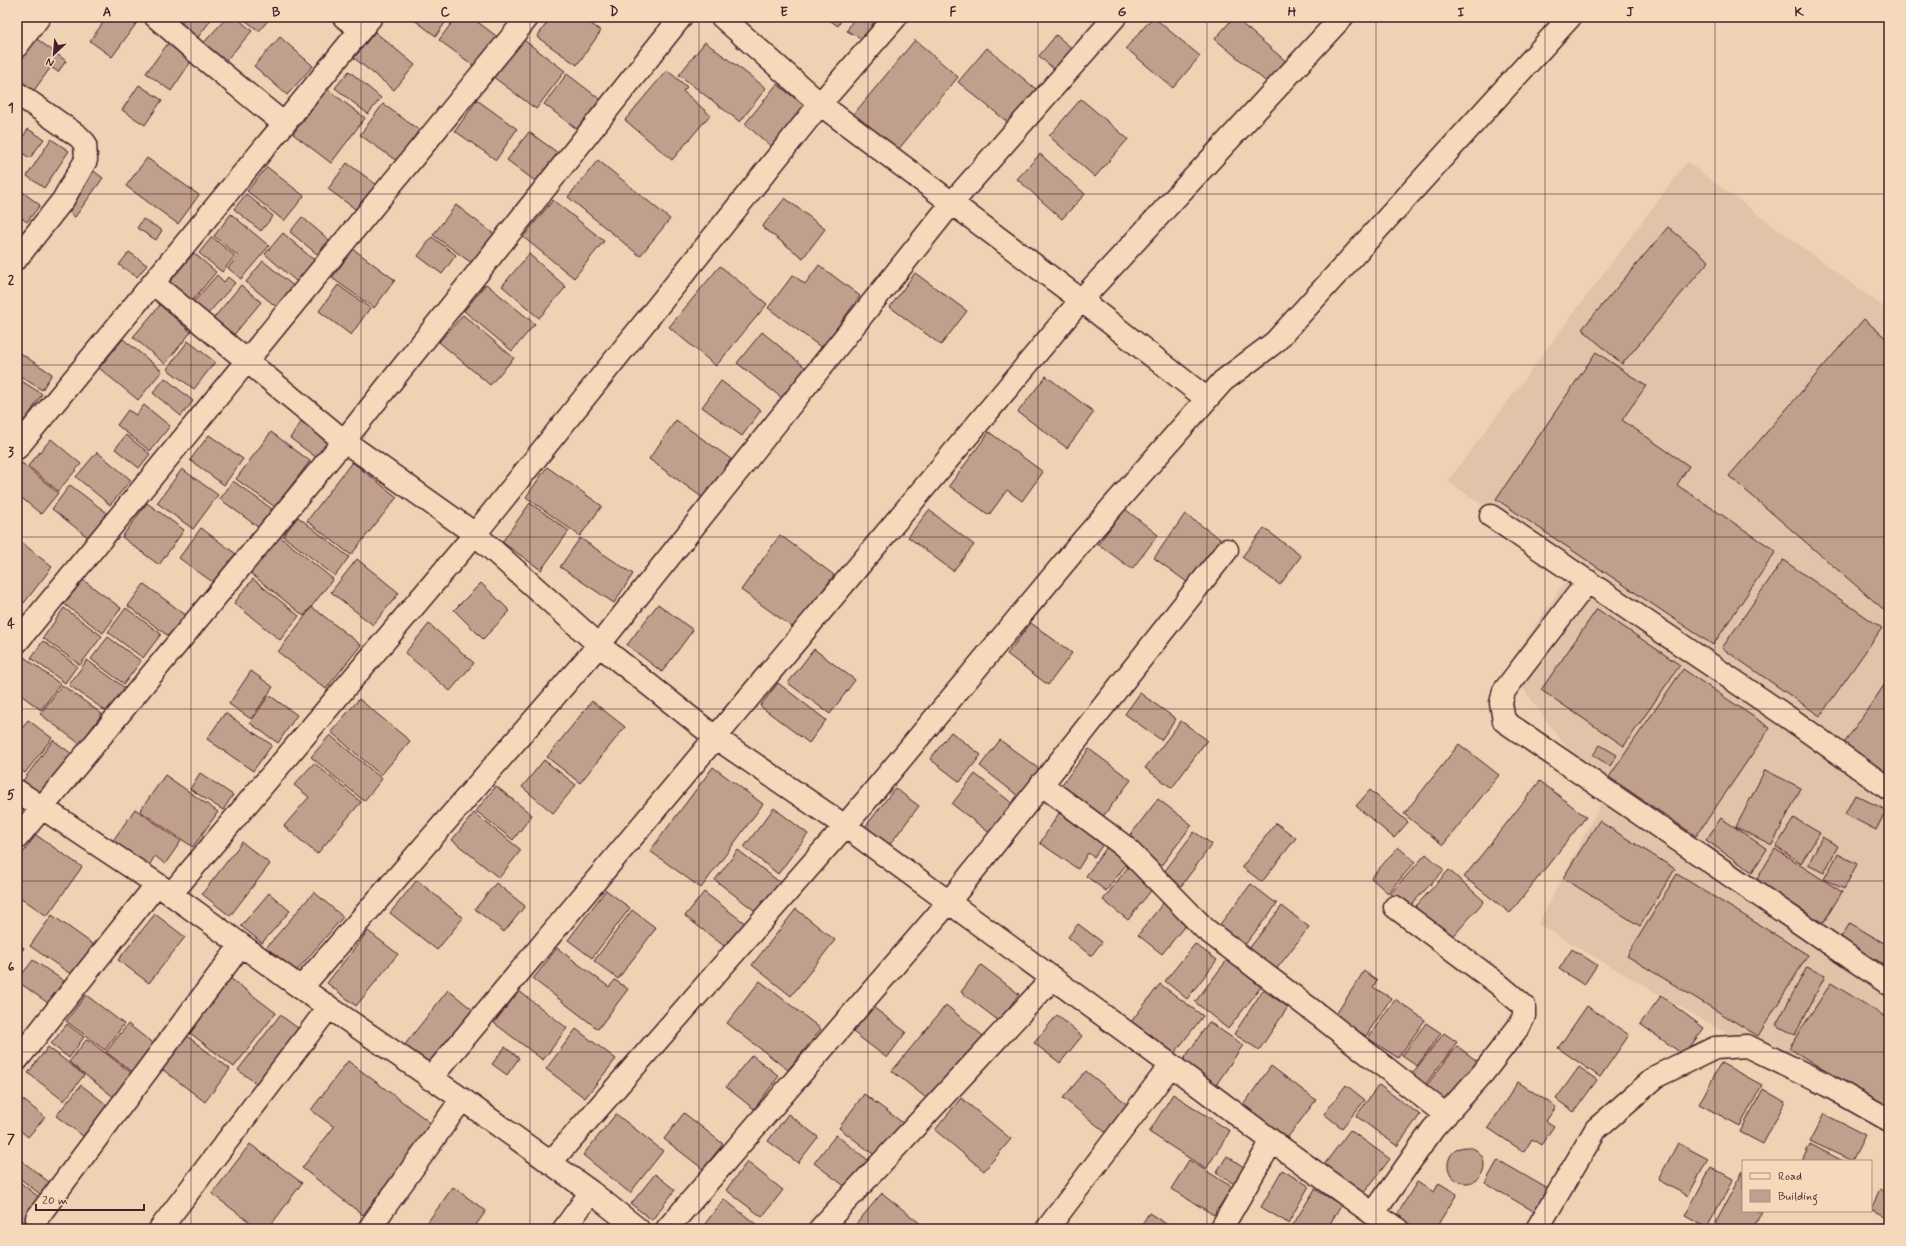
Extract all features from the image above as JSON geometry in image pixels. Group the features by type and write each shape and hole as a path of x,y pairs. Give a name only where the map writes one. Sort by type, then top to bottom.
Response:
{"street":[{"path":"17,46 40,17"},
{"path":"156,17 284,124"},
{"path":"17,642 528,17"},
{"path":"17,838 344,441 681,17"},
{"path":"722,17 820,104 951,204 1081,300 1207,398"},
{"path":"17,1060 164,889 475,534 820,104 896,17"},
{"path":"301,988 599,645 951,204 1115,17"},
{"path":"430,1079 1081,300 1342,17"},
{"path":"550,1163 845,826 1084,539 1207,398 1223,381 1275,342 1570,17"},
{"path":"17,448 154,284 284,124 358,21"},
{"path":"17,92 78,136 85,143 86,160 63,200 17,258"},
{"path":"154,284 344,441 475,534 599,645 716,738 845,826 1384,1223 1433,1129 1483,1073 1520,1025 1524,1016 1524,1006 1497,983 1395,907"},
{"path":"1491,516 1792,720 1889,789"},
{"path":"667,1229 948,903 1228,550"},
{"path":"1588,581 1504,691 1501,703 1504,721 1889,984"},
{"path":"1041,784 1124,846 1205,929 1446,1116"},
{"path":"17,791 164,889 430,1079 462,1099 592,1192 638,1229"},
{"path":"37,1218 241,944"},
{"path":"820,1229 1053,978"},
{"path":"160,1229 329,1007"},
{"path":"1537,1229 1596,1129 1657,1076 1715,1048 1747,1046 1827,1085 1889,1120"},
{"path":"1046,1229 1171,1065"},
{"path":"369,1229 462,1099"},
{"path":"1221,1229 1272,1141"},
{"path":"564,1229 592,1192"}],"shaded area":[{"path":"1687,162 1889,311 1889,1128 1538,924 1604,798 1507,667 1574,569 1448,481"}],"building":[{"path":"107,17 141,17 112,57 90,41"},
{"path":"162,17 183,17 175,27"},
{"path":"185,17 213,17 196,40 178,27"},
{"path":"227,17 236,17 252,31 221,66 200,47"},
{"path":"241,17 271,17 259,31"},
{"path":"410,17 449,17 436,36"},
{"path":"456,17 471,17 499,38 477,68 439,40"},
{"path":"551,17 582,17 601,31 577,65 537,37"},
{"path":"825,17 843,17 838,26"},
{"path":"854,17 876,18 864,40 847,31"},
{"path":"1153,17 1200,56 1173,88 1126,48"},
{"path":"1234,17 1288,63 1270,85 1215,39"},
{"path":"375,32 415,65 394,90 354,58"},
{"path":"1056,35 1074,50 1056,71 1039,56"},
{"path":"280,37 313,66 287,95 254,66"},
{"path":"521,38 565,71 536,109 492,76"},
{"path":"37,39 66,61 58,72 51,67 32,93 17,81 17,66"},
{"path":"915,40 958,77 897,151 853,115"},
{"path":"169,42 194,57 171,91 146,73"},
{"path":"705,42 766,88 740,122 679,75"},
{"path":"987,48 1037,90 1010,124 958,82"},
{"path":"667,70 687,87 683,91 710,115 672,160 625,120"},
{"path":"349,71 381,98 368,114 335,88"},
{"path":"567,74 605,103 582,133 544,104"},
{"path":"777,84 806,107 773,148 745,124"},
{"path":"139,85 162,100 145,125 122,110"},
{"path":"327,89 365,118 331,163 293,134"},
{"path":"1081,99 1128,139 1095,177 1049,136"},
{"path":"477,100 517,129 496,160 455,131"},
{"path":"383,104 419,130 397,161 360,135"},
{"path":"28,129 44,139 30,158 17,150 17,146"},
{"path":"529,132 565,158 543,187 507,160"},
{"path":"51,139 69,151 44,188 27,176"},
{"path":"1040,154 1085,194 1062,219 1017,179"},
{"path":"147,158 199,195 178,224 126,186"},
{"path":"598,160 670,219 640,256 568,197"},
{"path":"347,163 377,185 358,211 328,189"},
{"path":"267,167 304,196 284,221 247,191"},
{"path":"91,169 103,178 75,217 63,208"},
{"path":"17,188 40,205 27,222 17,215"},
{"path":"246,194 273,216 261,231 234,209"},
{"path":"785,198 825,229 803,258 762,227"},
{"path":"553,200 604,241 574,278 523,237"},
{"path":"456,205 495,235 473,264 433,235"},
{"path":"231,214 269,246 241,279 228,268 238,256 214,236"},
{"path":"302,217 329,240 317,254 290,232"},
{"path":"143,219 162,230 156,240 137,228"},
{"path":"1668,227 1709,261 1622,364 1582,329"},
{"path":"283,233 315,261 297,282 265,254"},
{"path":"212,237 235,256 222,272 199,253"},
{"path":"432,237 456,255 442,274 418,256"},
{"path":"353,249 395,280 374,308 332,278"},
{"path":"129,252 147,265 137,277 119,265"},
{"path":"194,253 216,272 189,305 166,286"},
{"path":"529,254 566,287 539,318 502,286"},
{"path":"263,261 296,288 279,309 246,282"},
{"path":"819,265 860,296 822,348 768,308 793,275 805,284"},
{"path":"720,266 767,304 716,366 669,327"},
{"path":"915,273 967,311 941,345 890,307"},
{"path":"217,275 224,282 228,277 235,283 206,316 192,304"},
{"path":"486,284 535,324 512,351 464,311"},
{"path":"241,285 261,302 233,336 213,319"},
{"path":"338,285 370,308 351,335 319,311"},
{"path":"160,305 191,332 165,364 133,337"},
{"path":"463,315 514,358 490,385 439,342"},
{"path":"1864,319 1889,341 1889,614 1729,476"},
{"path":"762,332 806,368 782,398 737,363"},
{"path":"123,339 162,371 138,400 99,368"},
{"path":"188,341 215,362 194,389 167,369"},
{"path":"17,351 52,374 42,390 17,374"},
{"path":"1596,352 1646,386 1622,420 1689,466 1677,485 1776,551 1713,645 1496,499"},
{"path":"1046,376 1094,412 1067,448 1018,412"},
{"path":"17,378 42,394 25,421 17,416"},
{"path":"165,378 193,401 181,416 153,393"},
{"path":"721,381 761,410 742,436 702,407"},
{"path":"144,405 170,426 150,451 117,425 128,410 136,415"},
{"path":"676,420 731,459 703,498 649,459"},
{"path":"302,421 330,441 317,458 290,438"},
{"path":"271,432 310,461 275,507 236,479"},
{"path":"989,432 1043,472 1022,501 1007,490 989,515 949,486"},
{"path":"126,435 150,454 139,468 115,449"},
{"path":"209,435 243,459 224,485 190,460"},
{"path":"51,439 81,464 58,491 28,466"},
{"path":"97,452 131,480 110,505 76,477"},
{"path":"352,462 397,497 351,555 307,521"},
{"path":"22,463 58,493 41,514 17,494 17,469"},
{"path":"547,467 602,506 580,536 526,497"},
{"path":"182,469 218,495 193,529 157,503"},
{"path":"233,481 272,509 258,527 220,499"},
{"path":"70,485 107,513 89,538 52,509"},
{"path":"147,503 184,530 159,565 122,537"},
{"path":"530,503 569,531 541,570 502,542"},
{"path":"1125,509 1158,535 1132,569 1098,544"},
{"path":"929,510 974,545 953,571 908,537"},
{"path":"1185,514 1223,541 1191,585 1154,558"},
{"path":"298,517 349,557 335,576 283,536"},
{"path":"201,528 236,554 214,583 179,558"},
{"path":"1264,528 1301,556 1280,585 1242,557"},
{"path":"278,535 333,579 304,616 249,572"},
{"path":"780,535 834,575 795,629 741,590"},
{"path":"580,538 633,574 614,603 560,567"},
{"path":"21,542 52,567 24,603 17,597 17,548"},
{"path":"357,559 399,593 373,625 331,592"},
{"path":"1783,560 1882,628 1820,716 1722,648"},
{"path":"253,579 299,616 280,640 234,603"},
{"path":"83,580 121,608 103,633 64,604"},
{"path":"481,583 510,611 483,639 454,610"},
{"path":"144,584 187,616 171,638 128,606"},
{"path":"658,604 693,630 662,672 627,645"},
{"path":"312,607 361,645 326,689 278,652"},
{"path":"64,608 102,636 80,665 43,638"},
{"path":"126,608 161,634 143,658 108,632"},
{"path":"1597,609 1680,665 1624,746 1541,690"},
{"path":"1031,623 1072,653 1048,685 1007,654"},
{"path":"429,624 474,663 450,691 405,653"},
{"path":"108,637 141,661 124,684 91,659"},
{"path":"43,641 77,666 65,683 31,658"},
{"path":"814,649 855,680 830,714 788,683"},
{"path":"24,657 60,684 41,710 17,692 17,667"},
{"path":"87,660 125,688 107,712 69,685"},
{"path":"1683,669 1770,728 1696,836 1609,777"},
{"path":"251,671 273,687 251,719 229,704"},
{"path":"1889,678 1889,776 1843,745"},
{"path":"778,683 826,720 809,743 760,706"},
{"path":"62,685 102,714 80,744 40,714"},
{"path":"1140,693 1176,719 1161,740 1125,714"},
{"path":"269,695 297,715 278,743 250,723"},
{"path":"359,699 410,741 381,775 331,732"},
{"path":"592,701 625,727 580,783 547,757"},
{"path":"225,713 272,745 253,771 207,739"},
{"path":"17,717 22,721 17,728"},
{"path":"28,720 52,738 25,773 17,767 17,735"},
{"path":"1181,721 1207,740 1172,788 1145,768"},
{"path":"951,732 981,755 960,782 930,759"},
{"path":"330,735 382,779 364,801 311,757"},
{"path":"53,740 72,754 41,796 22,782"},
{"path":"1000,740 1043,772 1022,799 980,766"},
{"path":"1459,744 1499,775 1443,845 1404,814"},
{"path":"1600,745 1617,755 1610,766 1593,755"},
{"path":"1089,749 1131,780 1098,823 1056,792"},
{"path":"544,760 576,785 553,813 522,787"},
{"path":"314,763 361,802 317,854 284,826 309,797 294,785"},
{"path":"713,767 763,804 701,888 650,851"},
{"path":"1765,770 1801,788 1772,845 1736,827"},
{"path":"200,773 233,795 223,810 190,789"},
{"path":"975,774 1013,804 991,834 952,804"},
{"path":"165,775 218,812 193,847 140,811"},
{"path":"1540,781 1586,817 1510,913 1464,877"},
{"path":"496,786 532,815 513,840 476,811"},
{"path":"895,788 919,806 887,848 863,830"},
{"path":"1370,790 1408,822 1394,838 1356,806"},
{"path":"1855,795 1886,810 1876,830 1845,814"},
{"path":"1158,799 1192,825 1160,867 1125,842"},
{"path":"774,808 808,834 778,874 744,847"},
{"path":"135,809 181,841 165,864 155,856 148,867 112,842"},
{"path":"474,813 521,850 499,878 452,840"},
{"path":"1059,813 1104,843 1094,857 1088,853 1078,869 1040,843"},
{"path":"1721,818 1767,849 1752,872 1706,840"},
{"path":"1794,818 1820,833 1801,863 1776,847"},
{"path":"1599,821 1675,869 1640,926 1563,878"},
{"path":"1276,823 1296,838 1262,882 1242,867"},
{"path":"1194,832 1212,844 1179,889 1161,876"},
{"path":"36,835 82,867 47,916 17,895 17,861"},
{"path":"1822,837 1838,846 1824,873 1808,865"},
{"path":"242,842 270,864 230,916 202,894"},
{"path":"1107,847 1128,862 1106,891 1086,876"},
{"path":"1398,847 1415,862 1388,893 1371,878"},
{"path":"1775,849 1842,892 1823,923 1756,881"},
{"path":"738,850 782,884 759,914 715,880"},
{"path":"1426,854 1444,870 1407,909 1390,894"},
{"path":"1838,854 1857,864 1844,889 1824,879"},
{"path":"1128,867 1153,888 1128,920 1103,900"},
{"path":"1449,870 1484,901 1451,939 1415,907"},
{"path":"1677,874 1808,955 1758,1036 1627,956"},
{"path":"417,880 463,918 437,950 390,913"},
{"path":"496,883 525,906 504,932 475,909"},
{"path":"1251,884 1277,904 1244,946 1218,927"},
{"path":"606,890 630,908 592,958 568,940"},
{"path":"314,892 343,917 294,974 265,949"},
{"path":"704,892 746,924 728,949 685,916"},
{"path":"269,893 290,911 262,943 241,926"},
{"path":"1163,903 1188,922 1162,954 1138,935"},
{"path":"1282,906 1309,927 1272,975 1245,954"},
{"path":"796,909 835,940 791,996 752,965"},
{"path":"632,910 656,928 618,979 594,961"},
{"path":"155,914 185,937 149,983 118,960"},
{"path":"52,915 94,945 72,975 30,946"},
{"path":"1850,923 1889,946 1889,967 1840,939"},
{"path":"1078,924 1102,942 1091,956 1068,937"},
{"path":"368,931 398,954 356,1006 327,983"},
{"path":"17,943 24,948 17,958"},
{"path":"1195,944 1217,960 1187,999 1165,981"},
{"path":"557,948 609,987 615,980 628,989 598,1029 533,979"},
{"path":"1572,949 1597,965 1584,985 1559,969"},
{"path":"33,960 64,981 48,1003 17,981"},
{"path":"1227,960 1261,987 1228,1029 1195,1002"},
{"path":"981,965 1019,994 999,1021 961,992"},
{"path":"1807,967 1825,976 1795,1035 1776,1025"},
{"path":"1364,971 1377,980 1373,987 1391,998 1366,1036 1335,1016"},
{"path":"226,975 276,1013 234,1067 185,1029"},
{"path":"760,981 821,1029 788,1070 727,1023"},
{"path":"1831,983 1889,1019 1889,1111 1789,1048"},
{"path":"1160,984 1203,1016 1170,1059 1127,1027"},
{"path":"448,990 473,1010 428,1067 403,1047"},
{"path":"1263,990 1288,1007 1259,1050 1234,1034"},
{"path":"519,991 567,1028 543,1060 494,1023"},
{"path":"86,995 124,1024 105,1050 66,1021"},
{"path":"1661,996 1704,1028 1684,1055 1640,1024"},
{"path":"1395,999 1425,1020 1398,1058 1368,1038"},
{"path":"946,1005 983,1036 930,1101 892,1071"},
{"path":"1587,1006 1629,1035 1600,1077 1558,1048"},
{"path":"873,1007 906,1032 887,1058 853,1032"},
{"path":"280,1015 302,1031 261,1087 238,1070"},
{"path":"1057,1015 1082,1036 1060,1063 1034,1043"},
{"path":"1209,1022 1243,1045 1214,1088 1180,1065"},
{"path":"1426,1023 1441,1033 1417,1066 1402,1056"},
{"path":"67,1024 84,1037 69,1058 51,1044"},
{"path":"128,1024 155,1045 134,1073 106,1052"},
{"path":"576,1029 616,1059 585,1098 546,1069"},
{"path":"183,1033 230,1069 205,1102 158,1066"},
{"path":"1444,1033 1457,1042 1425,1085 1411,1075"},
{"path":"87,1039 133,1074 115,1098 69,1062"},
{"path":"1457,1046 1481,1064 1449,1107 1424,1089"},
{"path":"48,1047 84,1075 64,1101 28,1073"},
{"path":"505,1047 519,1058 507,1075 492,1064"},
{"path":"752,1055 779,1076 754,1109 726,1087"},
{"path":"348,1061 432,1124 363,1215 302,1168 334,1127 311,1110"},
{"path":"1721,1063 1762,1085 1740,1126 1699,1104"},
{"path":"1271,1066 1316,1100 1285,1141 1241,1108"},
{"path":"1579,1067 1597,1080 1574,1112 1556,1099"},
{"path":"1086,1071 1132,1108 1110,1136 1063,1098"},
{"path":"1518,1082 1556,1107 1546,1121 1554,1126 1541,1145 1532,1139 1524,1152 1488,1128"},
{"path":"81,1085 111,1108 87,1139 56,1116"},
{"path":"1346,1085 1365,1100 1342,1128 1324,1114"},
{"path":"1379,1085 1420,1115 1397,1146 1356,1116"},
{"path":"1763,1089 1785,1102 1763,1144 1740,1132"},
{"path":"864,1094 903,1123 877,1157 839,1128"},
{"path":"1173,1094 1230,1131 1206,1169 1149,1132"},
{"path":"17,1095 45,1117 28,1137 17,1128"},
{"path":"961,1098 1011,1139 984,1171 935,1130"},
{"path":"684,1113 723,1144 703,1169 664,1139"},
{"path":"616,1114 663,1151 630,1193 583,1155"},
{"path":"788,1114 818,1137 798,1163 768,1141"},
{"path":"1824,1114 1865,1135 1852,1160 1810,1141"},
{"path":"1350,1130 1390,1159 1363,1194 1320,1170"},
{"path":"836,1135 873,1164 851,1191 814,1163"},
{"path":"1678,1143 1708,1159 1688,1196 1658,1180"},
{"path":"250,1144 302,1183 268,1229 259,1229 212,1194"},
{"path":"1810,1144 1841,1160 1802,1160"},
{"path":"1469,1147 1479,1152 1483,1158 1483,1172 1479,1178 1473,1182 1463,1183 1453,1178 1449,1172 1448,1162 1453,1152 1459,1148"},
{"path":"1227,1156 1250,1171 1239,1187 1216,1173"},
{"path":"1189,1160 1232,1187 1214,1215 1171,1189"},
{"path":"1498,1160 1548,1189 1535,1212 1485,1183"},
{"path":"22,1161 54,1186 45,1198 17,1176 17,1168"},
{"path":"747,1162 783,1190 762,1217 726,1190"},
{"path":"1711,1167 1733,1179 1707,1228 1685,1216"},
{"path":"1282,1170 1309,1186 1288,1223 1261,1207"},
{"path":"1742,1173 1742,1212 1762,1212 1753,1229 1727,1229 1715,1223"},
{"path":"655,1174 675,1190 652,1220 631,1204"},
{"path":"1889,1177 1889,1190 1884,1187"},
{"path":"17,1180 44,1201 26,1223 17,1216"},
{"path":"1417,1182 1434,1192 1439,1183 1457,1194 1435,1229 1413,1229 1395,1218"},
{"path":"453,1187 486,1211 473,1229 435,1229 427,1223"},
{"path":"1315,1189 1341,1205 1327,1229 1291,1228"},
{"path":"1880,1190 1889,1195 1889,1218 1872,1210"},
{"path":"882,1193 927,1229 852,1229"},
{"path":"724,1199 762,1229 701,1229"},
{"path":"1149,1213 1174,1229 1139,1229"},
{"path":"1883,1222 1889,1225 1889,1229 1880,1229"}]}
